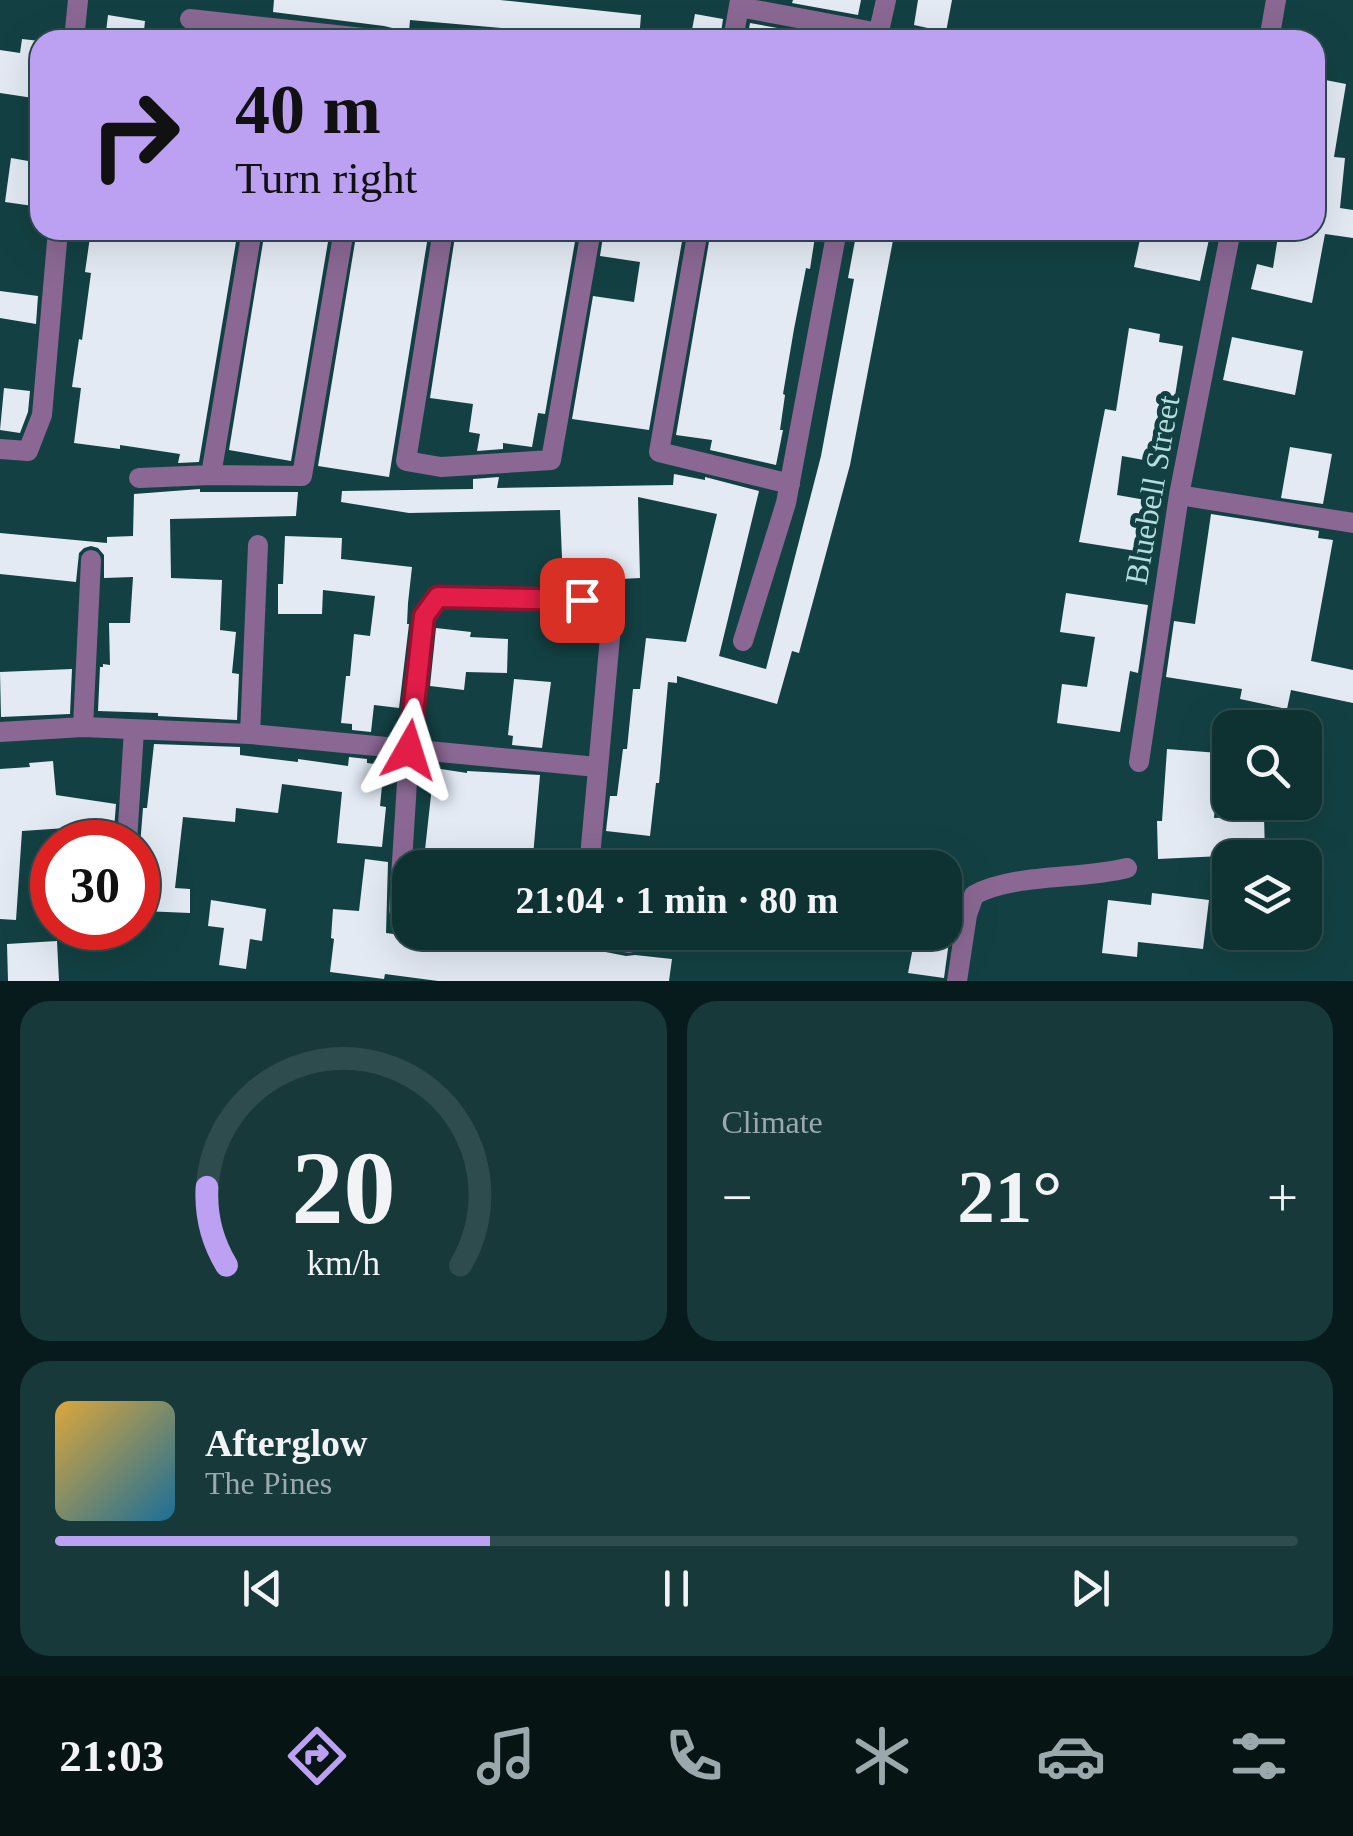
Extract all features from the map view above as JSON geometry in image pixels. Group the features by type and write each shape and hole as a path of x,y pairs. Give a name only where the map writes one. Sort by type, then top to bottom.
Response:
{"street":[{"path":"75,30 78,0"},
{"path":"879,30 886,0"},
{"path":"1270,30 1276,0"},
{"path":"735,30 740,4 852,30"},
{"path":"190,18 260,30"},
{"path":"0,449 28,451 42,415 57,240"},
{"path":"211,475 250,240"},
{"path":"139,478 302,476 342,240"},
{"path":"441,240 406,461 441,467 551,460 589,240"},
{"path":"696,240 658,452 790,484"},
{"path":"743,641 786,503 836,240"},
{"name":"Bluebell Street","path":"1139,762 1179,495 1229,240"},
{"path":"1179,495 1353,523"},
{"path":"250,734 258,545"},
{"path":"83,727 91,560"},
{"path":"406,850 409,750 424,616 438,597 582,600 600,612 610,637 590,850"},
{"path":"0,732 83,727 250,734 597,767"},
{"path":"128,820 134,730"},
{"path":"957,981 974,895 991,886 1126,868"}],"building":[{"path":"274,0 500,0 641,15 640,30 524,30 410,20 409,30 401,30 273,12"},
{"path":"861,0 858,15 792,3"},
{"path":"918,0 952,0 946,30 914,25"},
{"path":"695,14 723,19 721,30 692,30"},
{"path":"108,15 145,21 144,30 106,30"},
{"path":"750,23 783,29 783,30 749,30"},
{"path":"22,39 30,40 30,98 0,93 0,50 20,53"},
{"path":"1325,80 1346,84 1334,157 1345,158 1340,208 1353,210 1353,238 1325,234"},
{"path":"11,158 30,161 30,206 5,202"},
{"path":"90,240 236,240 199,462 178,463 180,454 74,443 81,388 72,387 91,273 85,272"},
{"path":"263,240 328,240 291,461 229,450"},
{"path":"355,240 427,240 389,477 318,466"},
{"path":"454,240 575,240 545,414 538,413 532,447 503,443 503,449 477,451 480,434 469,432 473,404 430,398"},
{"path":"602,240 682,240 649,430 572,419 593,296 634,302 640,262 600,256"},
{"path":"709,240 814,240 794,329 776,465 710,450 712,440 676,435"},
{"path":"855,240 893,240 850,465 799,653 792,651 777,704 677,676 677,683 668,682 650,836 606,831 610,796 617,796 623,749 627,749 633,689 640,689 646,638 686,642 717,514 638,497 640,578 563,582 560,510 409,513 341,502 342,491 473,489 473,479 499,477 497,488 673,485 674,474 705,477 759,491 719,656 766,669 821,456 854,279 848,278"},
{"path":"1140,240 1209,240 1200,281 1134,267"},
{"path":"1277,240 1324,240 1312,303 1251,289 1257,264 1273,268"},
{"path":"0,291 38,296 36,324 0,318"},
{"path":"1129,328 1160,334 1159,342 1183,346 1175,396 1182,397 1179,417 1174,416 1166,464 1122,456 1117,495 1163,503 1155,554 1079,542 1105,409 1116,411"},
{"path":"1232,337 1303,351 1295,395 1223,380"},
{"path":"4,388 30,391 20,433 0,430"},
{"path":"1290,447 1332,454 1323,504 1281,498"},
{"path":"200,489 298,492 296,516 170,519 171,578 222,580 220,630 236,632 232,673 239,674 237,720 98,711 100,667 110,665 109,623 130,623 133,577 104,578 104,555 91,546 79,553 76,582 0,574 0,533 107,543 107,537 133,536 134,494"},
{"path":"1211,514 1319,531 1318,538 1333,540 1311,661 1353,670 1353,703 1291,690 1287,709 1240,699 1242,689 1166,677 1174,621 1195,624"},
{"path":"285,536 342,538 341,559 412,567 399,708 374,705 371,732 352,730 352,724 341,723 354,634 370,636 375,596 323,590 322,614 278,614"},
{"path":"1066,593 1148,605 1138,673 1130,671 1120,732 1057,723 1062,684 1087,687 1095,637 1060,632"},
{"path":"436,628 471,632 470,637 508,639 507,673 466,672 464,690 430,686"},
{"path":"72,669 70,714 1,717 0,672"},
{"path":"514,679 551,682 542,748 512,745 513,736 508,735"},
{"path":"154,744 240,747 240,755 298,762 348,766 349,757 384,765 380,806 386,807 382,847 337,843 342,792 282,784 278,813 236,808 235,822 183,817 175,888 190,889 190,913 160,912 160,820 142,820 143,808 147,808"},
{"path":"1167,749 1212,752 1212,820 1264,820 1265,840 1212,840 1212,856 1158,859 1157,821 1162,821"},
{"path":"53,761 56,795 116,804 115,820 30,820 30,830 22,831 16,920 0,919 0,769 30,767 29,763"},
{"path":"434,768 540,775 534,850 425,850"},
{"path":"365,859 388,862 386,933 392,934 392,950 595,950 672,959 669,981 438,981 330,972 333,909 359,911"},
{"path":"1152,893 1209,900 1203,949 1138,942 1137,957 1102,953 1108,900 1151,905"},
{"path":"211,900 266,909 262,941 250,939 246,969 219,965 224,928 208,926"},
{"path":"30,943 30,950 57,950 59,981 8,981 7,944"},
{"path":"912,950 948,950 944,978 908,973"}],"route":[{"path":"409,750 424,616 438,597 582,600"}]}
